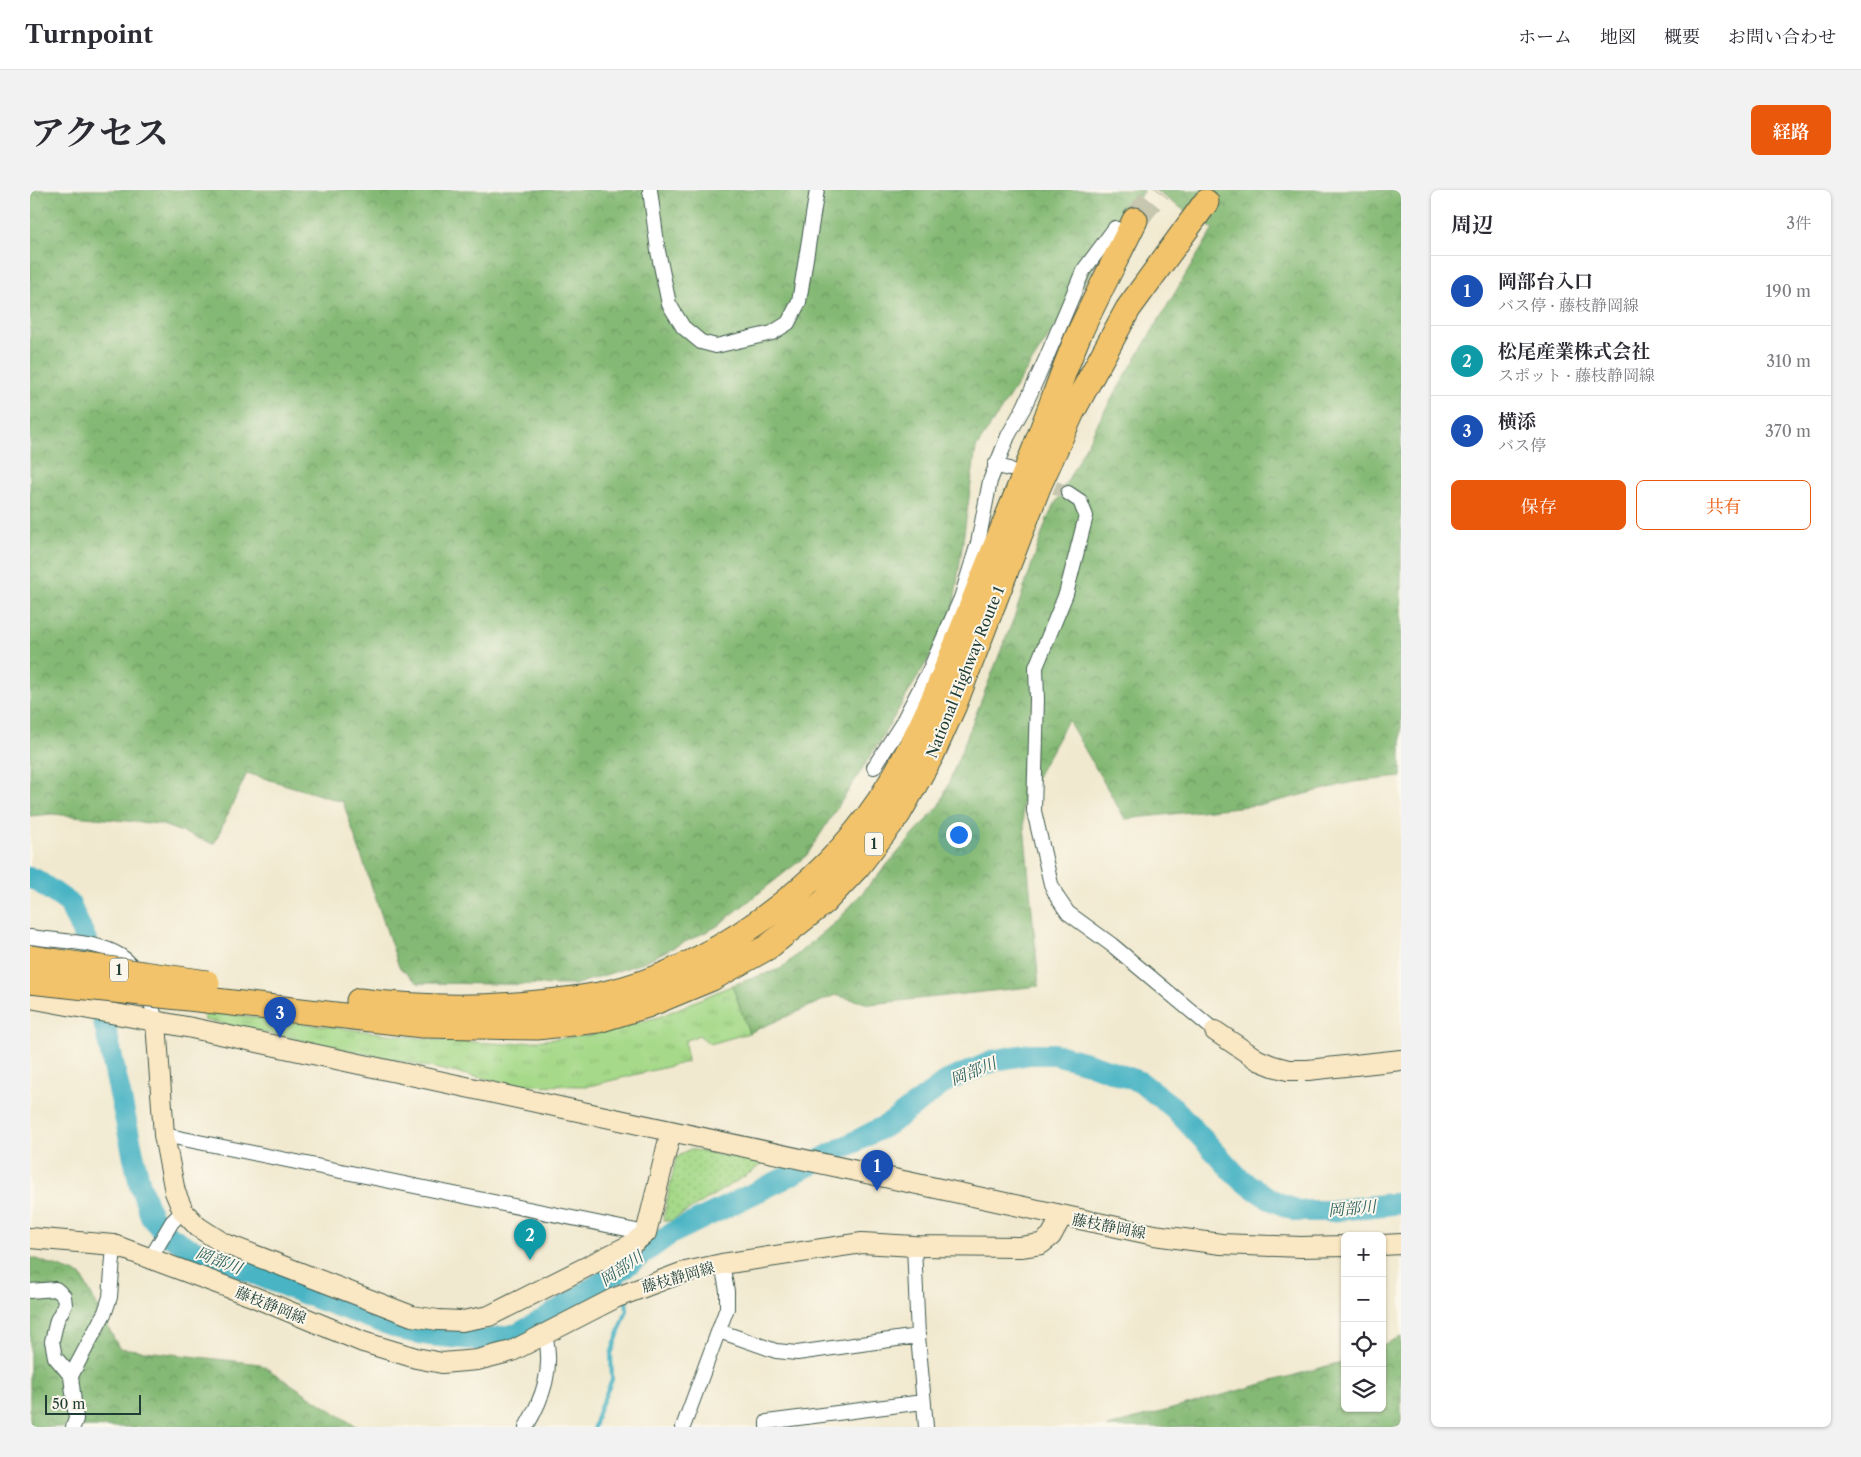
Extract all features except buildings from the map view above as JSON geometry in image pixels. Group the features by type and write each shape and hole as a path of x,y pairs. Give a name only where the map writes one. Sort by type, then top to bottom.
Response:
{"highway":[{"name":"National Highway Route 1","path":"30,958 207,991 422,1025 537,1027 598,1020 647,1005 712,978 768,947 824,902 850,874 903,805 932,754 954,705 1038,487 1072,412 1128,309 1206,202"},
{"name":"National Highway Route 1","path":"30,981 436,1007 495,1006 571,1000 634,986 692,962 774,911 832,859 861,826 900,767 927,716 1125,224"}],"street":[{"path":"650,190 658,252 669,304 682,327 700,342 716,346 772,333 788,324 799,302 816,190"},
{"path":"874,767 902,725 930,669 961,598 978,543 990,481 1002,467 1008,436 1024,407 1045,361 1083,271 1125,224"},
{"path":"1068,493 1080,501 1086,516 1066,594 1036,667 1034,811 1051,884 1056,897 1068,913 1112,945 1216,1031 1258,1060 1288,1070 1308,1070 1401,1060"},
{"path":"30,937 99,945 115,952 134,966 151,999 156,1022 164,1135 175,1192 177,1217 153,1254"},
{"path":"30,998 192,1028 1062,1216"},
{"path":"177,1217 223,1242 412,1316 462,1321 489,1316 621,1251 646,1233 671,1131"},
{"path":"164,1135 646,1233"},
{"name":"藤枝静岡線","path":"30,1238 114,1245 153,1254 363,1342 416,1358 442,1363 477,1360 512,1351 614,1298 681,1273 722,1264 862,1243 914,1246 1021,1247 1041,1244 1051,1236 1062,1216 1154,1235 1221,1244 1301,1247 1341,1246"},
{"path":"1386,1246 1401,1244"},
{"path":"71,1376 105,1312 110,1297 114,1245"},
{"path":"914,1246 918,1336 926,1427"},
{"path":"683,1427 727,1308 727,1291 722,1264"},
{"path":"30,1291 56,1290 64,1296 65,1305 57,1320 52,1341 55,1357 71,1376 76,1419 73,1427"},
{"path":"718,1331 776,1351 797,1353 918,1336"},
{"path":"526,1427 538,1404 547,1378 549,1349 545,1334"},
{"path":"767,1427 767,1422 923,1402"}],"green space":[{"path":"30,190 1144,190 976,448 952,619 878,744 807,855 716,927 639,964 574,985 418,983 399,967 343,802 247,773 214,844 160,824 52,814 30,816"},
{"path":"1154,190 1401,190 1401,777 1353,782 1266,804 1125,819 1068,720 1022,804 1039,986 870,1004 835,995 749,1033 732,985 780,969 838,920 940,805 1015,615 1047,519 1105,410 1213,229"},
{"path":"733,985 749,1033 710,1044 699,1035 685,1041 687,1062 589,1086 515,1085 204,1020 204,1011 436,1040 508,1044 589,1035 659,1017"},
{"path":"690,1149 762,1163 753,1171 671,1221 663,1220 676,1158"},
{"path":"30,1257 81,1275 119,1348 260,1364 357,1427 30,1427"},
{"path":"1401,1337 1401,1427 1107,1427 1341,1362 1341,1412 1386,1412 1386,1343"}],"waterway":[{"name":"岡部川","path":"30,878 36,880 69,903 86,940 140,1185 151,1216 163,1232 189,1248 321,1300 404,1330 481,1341 518,1334 625,1267 670,1234 783,1179 889,1124 947,1081 996,1060 1030,1054 1054,1054 1091,1064 1140,1082 1174,1108 1240,1179 1270,1199 1297,1211 1330,1211 1401,1203"},
{"path":"624,1288 622,1276 625,1267"},
{"path":"594,1427 612,1380 611,1354 627,1310 626,1300"}],"tunnel":[{"path":"1135,220 1159,190"},
{"path":"1035,480 1068,493"}],"place":[{"name":"横添","path":"280,1038"},
{"name":"岡部台入口","path":"877,1191"},
{"name":"松尾産業株式会社","path":"530,1260"}]}
